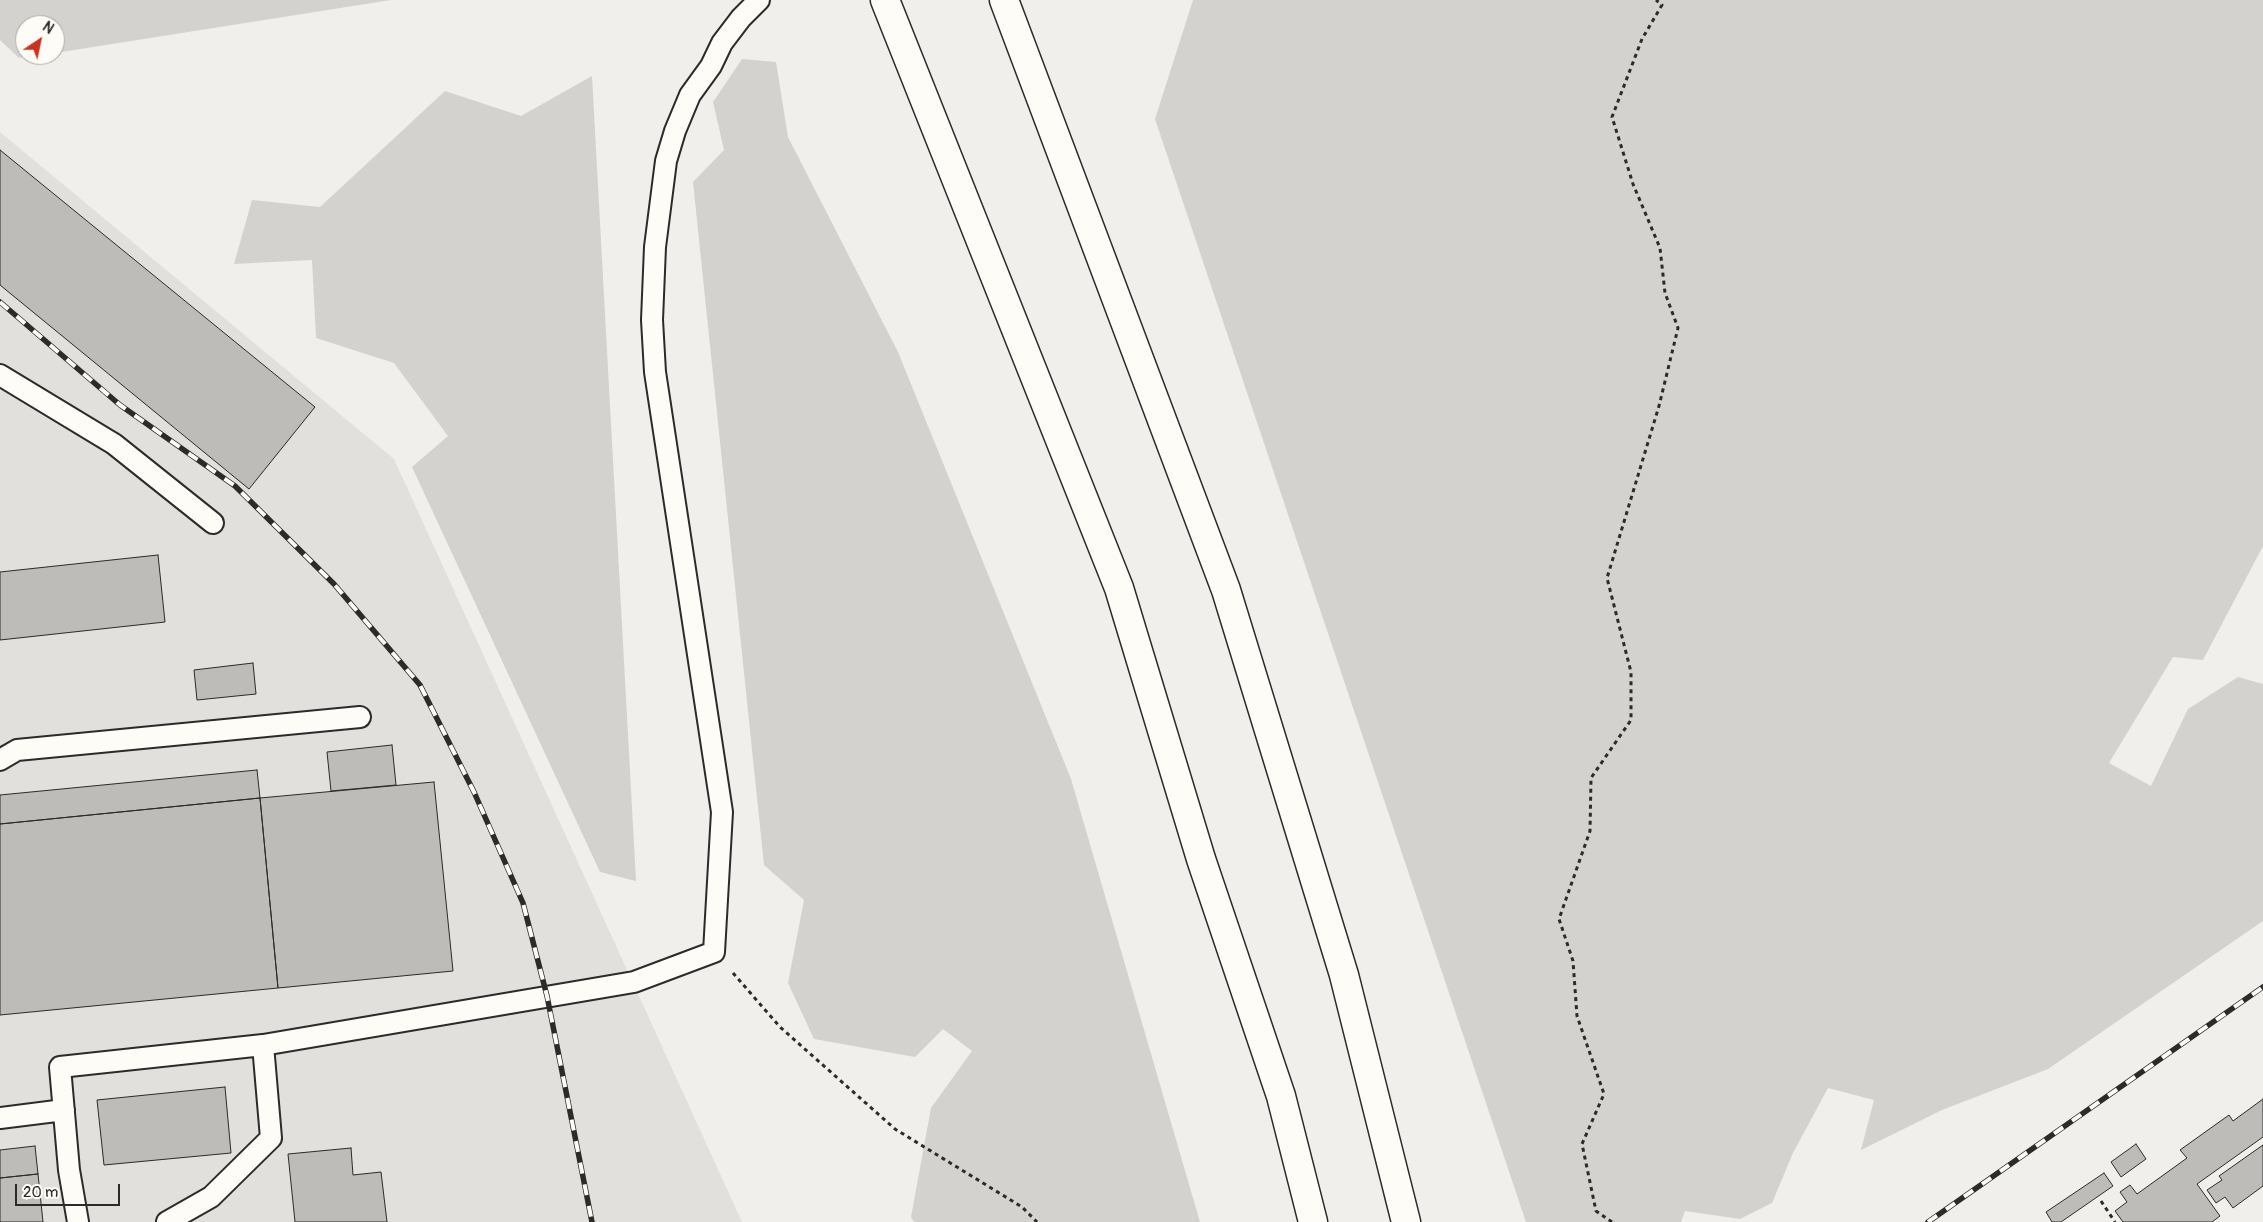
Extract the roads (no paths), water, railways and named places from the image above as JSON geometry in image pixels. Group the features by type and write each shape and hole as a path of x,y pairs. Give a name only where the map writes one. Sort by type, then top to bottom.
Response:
{"main road":[{"path":"885,0 1119,588 1201,859 1281,1096 1313,1222"},
{"path":"1004,0 1226,590 1344,975 1406,1222"}],"lane":[{"path":"78,1222 69,1170 60,1067 263,1045 634,982 714,952 722,812 655,372 652,320 655,247 666,161 675,130 690,95 711,66 722,43 741,18 759,0"},
{"path":"0,375 114,444 213,523"},
{"path":"0,760 17,750 360,717"},
{"path":"167,1222 210,1197 271,1138 263,1045"},
{"path":"0,1118 64,1110"}],"railway":[{"path":"0,302 120,405 235,486 334,584 420,685 474,792 523,903 547,996 592,1222"},
{"path":"1928,1222 2263,987"}]}
